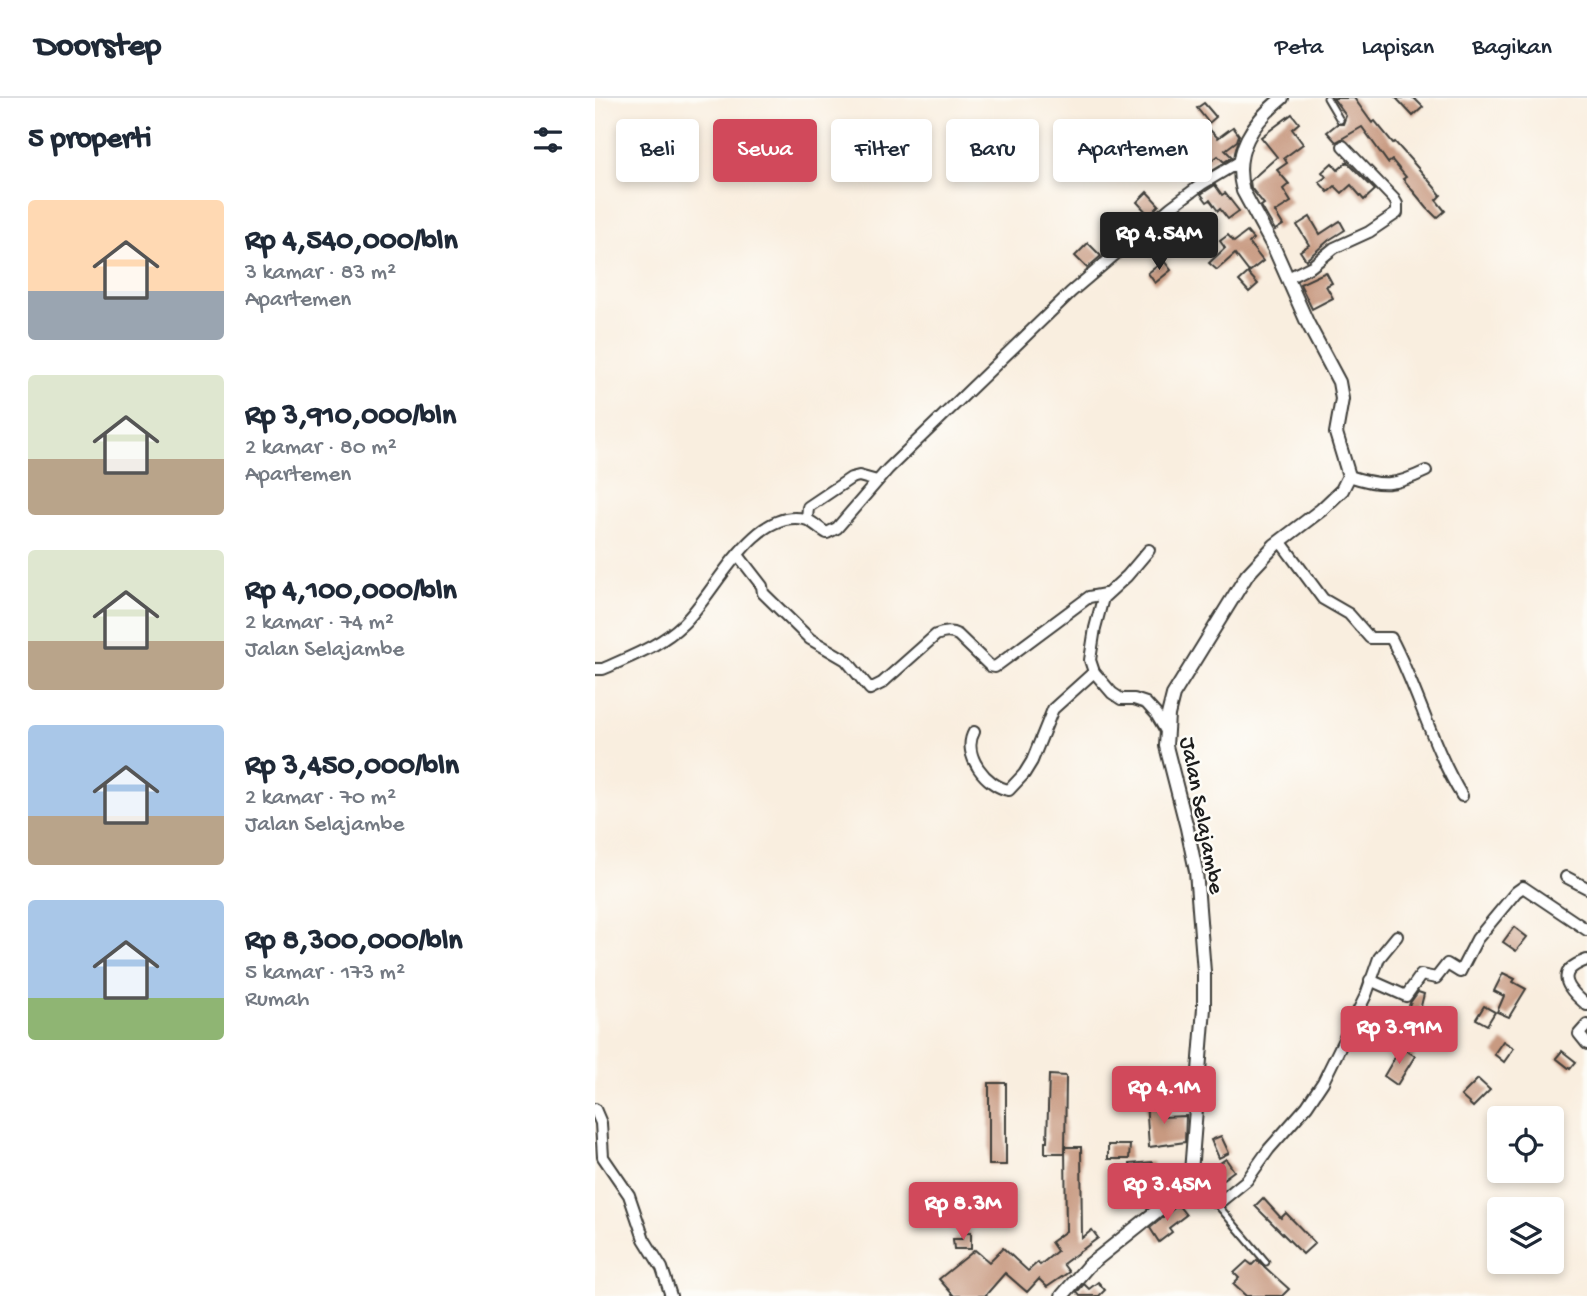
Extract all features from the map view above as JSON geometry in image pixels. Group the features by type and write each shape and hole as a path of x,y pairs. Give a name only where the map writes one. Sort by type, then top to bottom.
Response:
{"street":[{"path":"1282,98 1259,119 1249,134 1239,162 1243,191 1341,387 1342,399 1336,433 1349,476 1386,485 1403,482 1426,471"},
{"path":"1288,278 1313,266 1334,248 1369,232 1397,213 1394,199 1343,146"},
{"path":"595,669 603,669 656,645 684,623 738,555 766,526 776,522 807,519 824,532 837,528 877,481 1093,272 1171,207 1217,174 1239,162"},
{"path":"807,519 808,507 851,478 859,476 877,481"},
{"name":"Jalan Selajambe","path":"1186,1183 1191,1172 1204,1008 1204,956 1196,871 1168,761 1166,731 1173,695 1242,581 1280,541 1321,510 1342,489 1349,476"},
{"path":"1280,541 1323,599 1349,614 1370,638 1391,638 1447,771 1462,796"},
{"path":"738,555 762,586 763,593 810,639 846,660 870,689 882,683 936,635 943,633 958,635 990,666 995,667 1089,597 1105,594 1127,576 1149,550"},
{"path":"1105,594 1091,649 1090,660 1094,672 1117,698 1134,698 1146,703 1166,731"},
{"path":"974,732 970,743 973,763 997,786 1009,790 1032,761 1053,709 1094,672"},
{"path":"1566,877 1587,888"},
{"path":"1370,980 1406,996 1421,975 1436,978 1447,964 1460,972 1477,939 1523,887 1587,930"},
{"path":"1062,1296 1080,1273 1177,1195 1186,1183 1215,1202 1225,1198 1247,1180 1269,1149 1307,1106 1332,1065 1366,995 1379,958 1397,936"},
{"path":"1587,960 1571,967 1566,974 1575,995 1587,1005"},
{"path":"1587,1026 1579,1034 1587,1044"},
{"path":"595,1109 601,1123 603,1157 629,1195 644,1239 661,1268 671,1296"}],"lane":[{"path":"1327,98 1340,120"},
{"path":"1215,1202 1266,1262"}],"building":[{"path":"1333,98 1354,98 1372,123 1375,121 1441,195 1436,200 1445,211 1437,218 1427,208 1403,179 1406,177 1392,160 1388,163 1362,127 1336,142 1327,132 1337,124 1343,124 1346,116"},
{"path":"1396,98 1414,98 1423,107 1413,116"},
{"path":"1204,103 1216,117 1212,120 1206,119 1197,108"},
{"path":"1292,114 1299,123 1292,129 1303,144 1284,158 1287,163 1277,170 1289,184 1283,189 1291,202 1275,212 1283,225 1275,230 1261,206 1264,204 1251,188 1250,181 1277,157 1261,137"},
{"path":"1233,127 1239,135 1237,141 1225,150 1232,157 1224,162 1218,156 1212,160 1212,132 1218,138"},
{"path":"1347,162 1375,190 1364,200 1351,185 1342,193 1335,186 1328,192 1319,182 1326,177 1322,172 1332,163 1338,170"},
{"path":"1215,185 1239,211 1228,219 1201,194"},
{"path":"1147,192 1159,205 1149,215 1137,202"},
{"path":"1310,217 1320,234 1340,221 1345,230 1306,260 1300,251 1309,245 1297,225"},
{"path":"1247,232 1253,239 1249,243 1263,261 1249,272 1235,254 1217,270 1209,263 1225,248 1220,241 1228,235 1234,242"},
{"path":"1088,243 1101,256 1087,268 1075,256"},
{"path":"1164,261 1171,270 1155,283 1148,273"},
{"path":"1326,272 1332,283 1326,286 1333,298 1312,309 1300,284"},
{"path":"1248,273 1258,284 1249,292 1239,281"},
{"path":"1514,927 1527,937 1516,951 1503,942"},
{"path":"1503,973 1526,989 1509,1017 1497,1012 1504,996 1494,991"},
{"path":"1418,992 1424,994 1420,1010 1400,1041 1389,1034 1405,1010 1407,1012"},
{"path":"1484,1006 1495,1012 1487,1025 1476,1019"},
{"path":"1503,1041 1514,1048 1504,1062 1494,1054"},
{"path":"1401,1047 1415,1056 1397,1085 1384,1076"},
{"path":"1562,1051 1576,1062 1570,1069 1556,1058"},
{"path":"1049,1075 1066,1076 1065,1153 1045,1153"},
{"path":"1478,1079 1490,1090 1473,1107 1461,1096"},
{"path":"989,1083 1006,1083 1006,1165 989,1165"},
{"path":"1161,1099 1162,1117 1186,1116 1185,1142 1149,1147 1146,1100"},
{"path":"1221,1136 1229,1153 1219,1158 1211,1140"},
{"path":"1108,1145 1130,1145 1129,1159 1108,1159"},
{"path":"1065,1147 1081,1147 1082,1238 1092,1230 1098,1238 1063,1264 1069,1272 1047,1287 1039,1279 1027,1292 1005,1273 985,1296 954,1296 939,1279 975,1250 989,1262 1003,1248 1028,1271 1057,1251 1051,1242 1066,1231"},
{"path":"1226,1159 1234,1171 1219,1182 1210,1170"},
{"path":"1152,1162 1153,1183 1150,1183 1150,1191 1139,1192 1138,1184 1131,1185 1130,1164"},
{"path":"1263,1198 1281,1218 1286,1213 1315,1243 1303,1254 1255,1206"},
{"path":"1178,1205 1186,1215 1169,1228 1172,1232 1159,1242 1150,1228"},
{"path":"971,1232 971,1249 954,1249 953,1239 962,1239 962,1233"},
{"path":"1257,1260 1289,1289 1282,1296 1246,1296 1233,1284 1239,1278 1234,1273 1247,1261 1252,1265"},
{"path":"1098,1282 1105,1290 1099,1296 1080,1296 1077,1292 1084,1284 1089,1289"}]}
